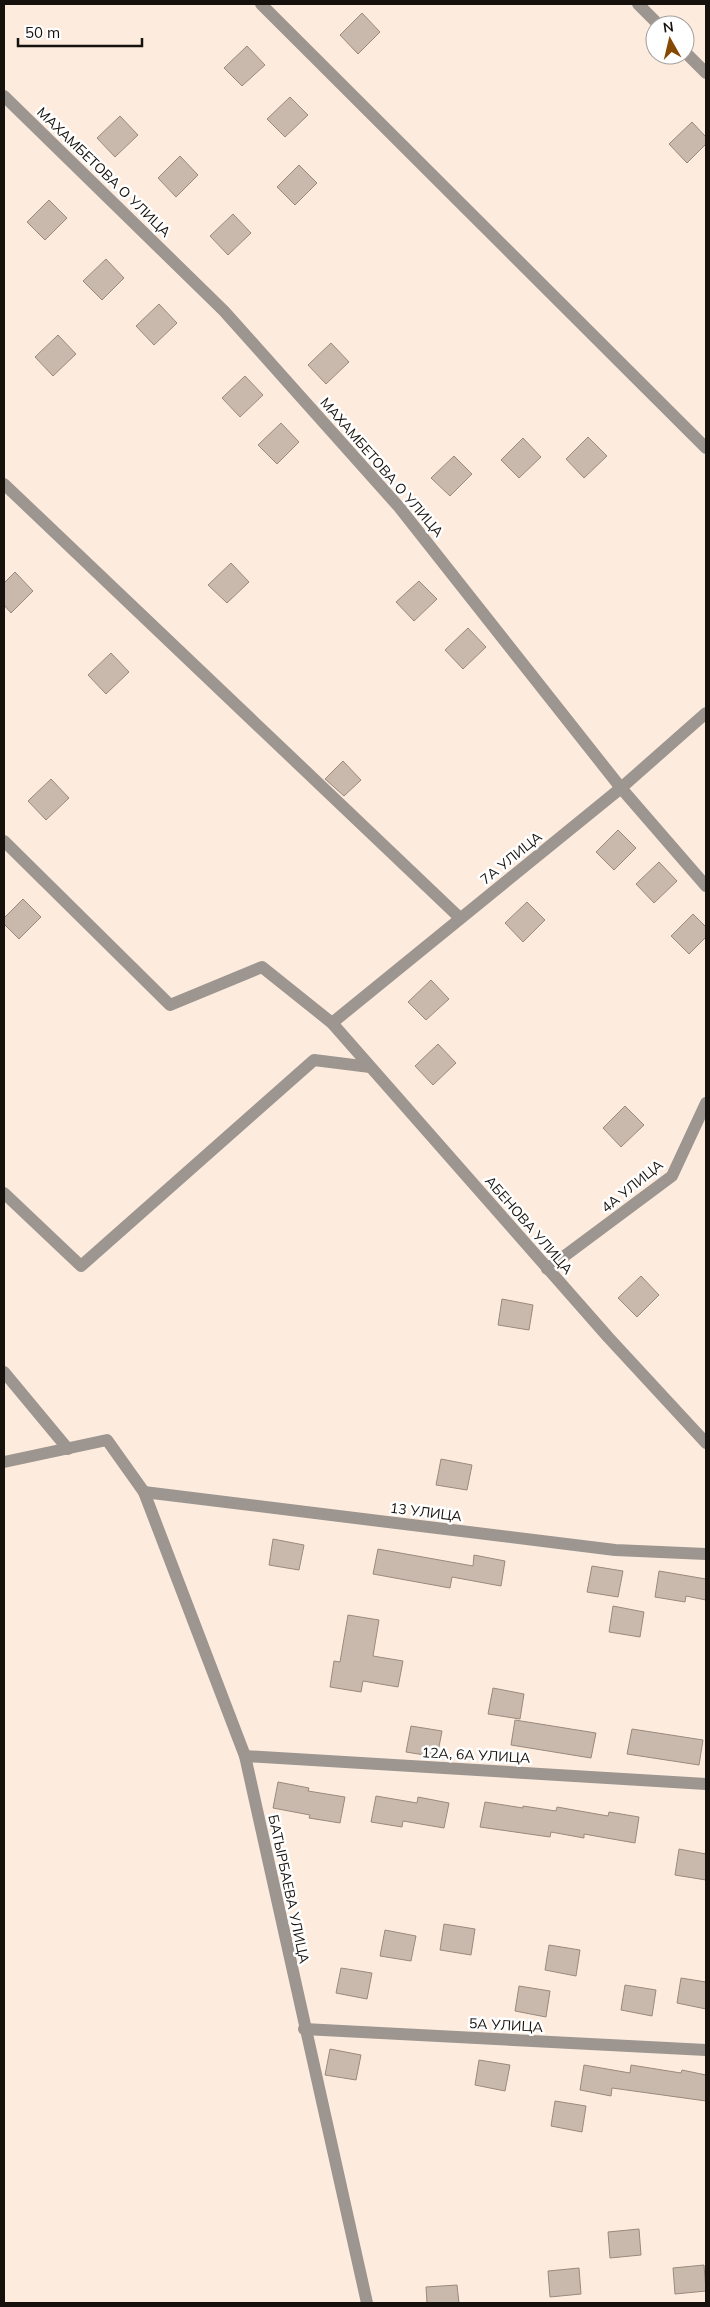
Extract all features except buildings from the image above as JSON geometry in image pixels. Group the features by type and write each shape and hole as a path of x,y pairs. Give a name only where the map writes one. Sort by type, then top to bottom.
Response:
{"street":[{"path":"262,4 706,448"},
{"path":"638,4 649,15"},
{"path":"695,62 706,74"},
{"name":"МАХАМБЕТОВА О УЛИЦА","path":"4,96 224,311 341,441 399,507 621,788 706,886"},
{"path":"4,484 460,918"},
{"name":"7А УЛИЦА","path":"332,1023 621,788 706,713"},
{"name":"АБЕНОВА УЛИЦА","path":"4,842 170,1005 262,967 332,1023 547,1269 706,1443"},
{"path":"4,1193 81,1266 314,1060 370,1067"},
{"name":"4А УЛИЦА","path":"547,1269 672,1176 706,1103"},
{"path":"4,1372 68,1449 4,1462"},
{"name":"БАТЫРБАЕВА УЛИЦА","path":"68,1449 107,1440 144,1492 245,1756 304,2029 367,2303"},
{"name":"13 УЛИЦА","path":"144,1492 615,1550 706,1554"},
{"name":"12А, 6А УЛИЦА","path":"245,1756 706,1784"},
{"name":"5А УЛИЦА","path":"304,2029 706,2050"}]}
